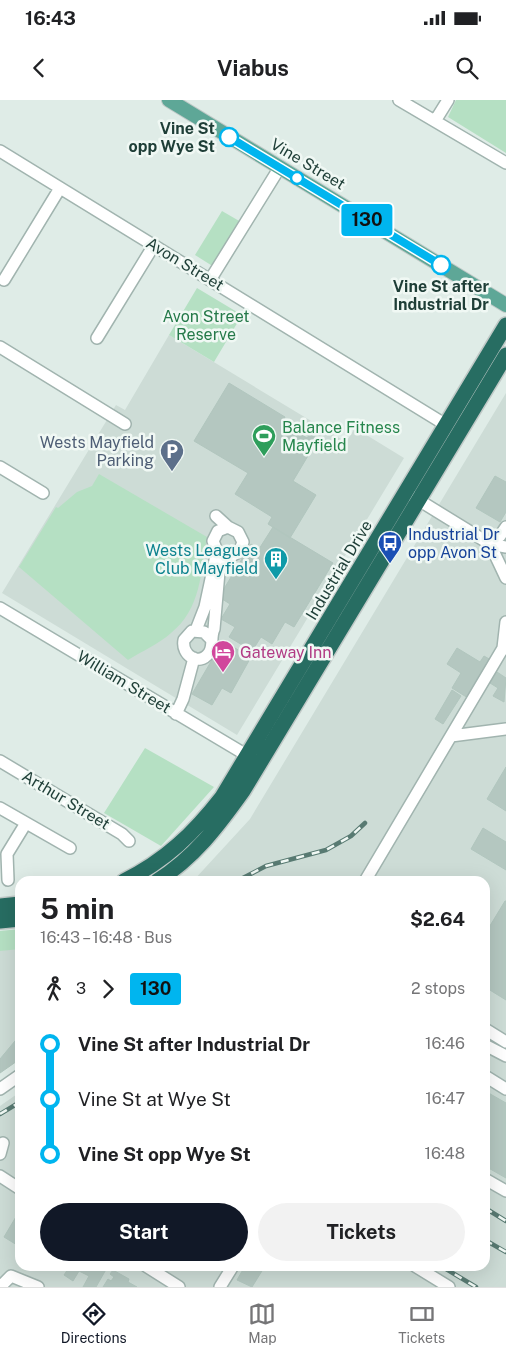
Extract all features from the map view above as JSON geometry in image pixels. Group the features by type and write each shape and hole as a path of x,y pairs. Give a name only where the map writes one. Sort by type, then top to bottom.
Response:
{"highway":[{"name":"Industrial Drive","path":"166,876 190,856 215,831 218,814 248,756 506,325"},
{"name":"Industrial Drive","path":"133,876 156,864 181,845 218,814 248,782 506,355"},
{"path":"0,906 15,904"},
{"path":"0,920 15,919"}],"main road":[{"name":"Vine Street","path":"169,100 506,305"}],"street":[{"path":"399,100 506,163"},
{"path":"435,121 448,100"},
{"name":"Avon Street","path":"0,151 446,425"},
{"path":"210,280 280,168"},
{"path":"4,280 60,188"},
{"path":"97,338 154,246"},
{"path":"0,347 126,424"},
{"path":"0,467 43,493"},
{"path":"405,492 490,544 506,547"},
{"path":"196,630 204,632 210,638 212,647 208,655 202,658 194,658 187,654 183,644 186,636 196,630 205,607 217,551 213,541 218,525 238,532 243,542 239,552 229,557 219,572 214,629 210,638"},
{"path":"490,544 500,536 506,527"},
{"path":"490,544 506,578"},
{"path":"217,551 229,557"},
{"name":"William Street","path":"0,608 248,756"},
{"path":"368,876 505,647 506,622"},
{"path":"176,714 183,699 194,658"},
{"path":"451,736 506,729"},
{"name":"Arthur Street","path":"0,761 122,834 129,841"},
{"path":"0,808 70,848"},
{"path":"4,880 8,854 26,823"},
{"path":"490,1032 506,1042"},
{"path":"490,1048 506,1056"},
{"path":"0,1089 15,1078"},
{"path":"490,1079 506,1089"},
{"path":"0,1176 15,1186"},
{"path":"490,1182 506,1192"},
{"path":"154,1271 179,1287"},
{"path":"220,1287 229,1271"},
{"path":"423,1271 449,1287"},
{"path":"0,1287 11,1276 38,1287"}],"shaded area":[{"path":"169,335 346,442 355,428 404,458 237,735 2,593 116,405 125,410"},
{"path":"506,393 506,1287 0,1287 0,1106 15,1096 15,1271 490,1271 490,876 198,876 250,819"},
{"path":"15,948 15,1062 0,1073 0,949"}],"green space":[{"path":"456,100 506,100 506,153 448,117"},
{"path":"222,211 241,222 214,267 195,255"},
{"name":"Avon Street Reserve","path":"197,288 242,315 214,362 169,335"},
{"path":"99,474 207,537 198,589 188,613 181,623 166,637 128,660 19,567 56,507 58,508 77,492 92,486"},
{"path":"145,748 214,787 161,846 104,813"},
{"path":"15,930 15,950 0,951 0,931"}],"building":[{"name":"Balance Fitness Mayfield","path":"229,383 285,417 282,423 307,438 310,434 318,439 293,481 316,495 290,538 268,524 272,517 235,494 248,473 194,441"},
{"path":"495,476 506,482 506,512 500,522 476,508"},
{"name":"Wests Leagues Club Mayfield","path":"273,527 333,563 294,627 285,622 272,644 261,637 252,651 229,637 235,627 221,619 230,604 219,597 251,544 259,549"},
{"name":"Gateway Inn","path":"233,647 251,657 231,693 222,688 212,705 192,694 216,653 226,658"},
{"path":"457,648 480,662 484,656 491,660 468,698 452,688 461,673 447,664"},
{"path":"497,672 506,678 504,702 493,696 498,688 490,683"},
{"path":"452,690 461,696 443,724 435,719"},
{"path":"506,767 506,811 487,799"},
{"path":"483,828 506,842 506,870 471,849"},
{"path":"506,901 506,1000 490,990 490,926"},
{"path":"15,1041 15,1062 0,1073 0,1059"},
{"path":"490,1094 506,1103 506,1178 490,1169"},
{"path":"15,1218 15,1244 4,1237"},
{"path":"67,1271 79,1271 73,1281 64,1275"},
{"path":"79,1271 105,1271 96,1287 83,1287 89,1276"},
{"path":"115,1271 129,1279 128,1282 137,1287 103,1287 108,1279 111,1281 114,1277 110,1274"},
{"path":"242,1271 262,1271 252,1287 237,1280"}],"railway":[{"path":"247,876 266,866 326,850 351,836 365,823"},
{"path":"0,1114 15,1105"},
{"path":"490,1211 506,1221"},
{"path":"490,1243 506,1252"},
{"path":"449,1271 476,1287"}],"bus line":[{"name":"130","path":"229,137 441,265"}],"place":[{"name":"Vine St opp Wye St","path":"229,137"},
{"name":"Vine St after Industrial Dr","path":"441,265"},
{"name":"Balance Fitness Mayfield","path":"264,457"},
{"name":"Wests Mayfield Parking","path":"172,472"},
{"name":"Industrial Dr opp Avon St","path":"390,564"},
{"name":"Wests Leagues Club Mayfield","path":"276,580"},
{"name":"Gateway Inn","path":"223,673"}]}
